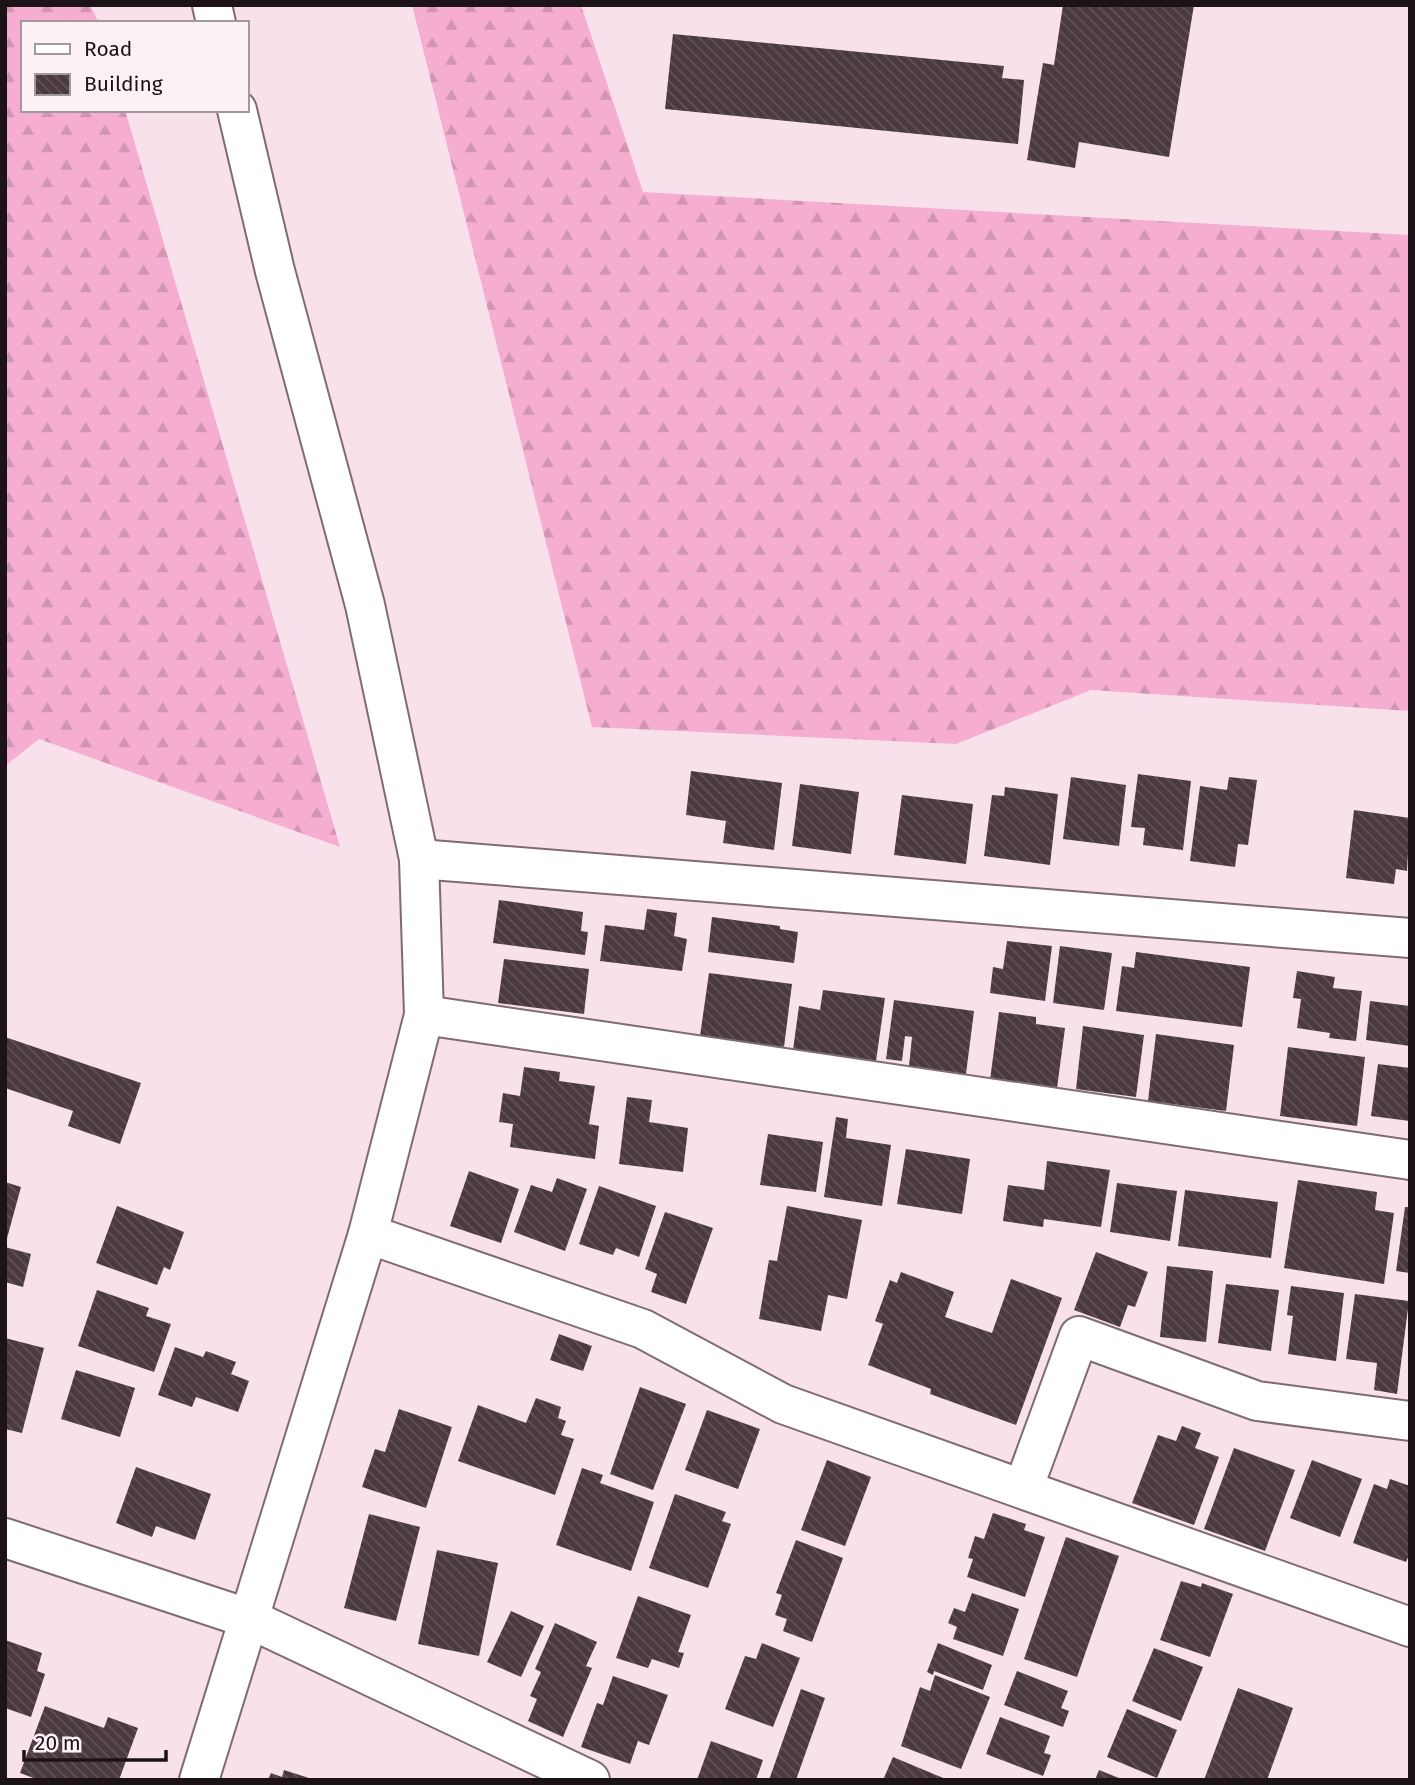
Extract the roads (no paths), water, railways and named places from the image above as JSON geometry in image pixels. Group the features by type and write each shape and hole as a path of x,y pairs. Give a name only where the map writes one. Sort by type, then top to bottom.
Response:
{"street":[{"path":"199,1780 368,1234 424,1015 419,859 365,605 275,271 237,112"},
{"path":"419,859 1410,938"},
{"path":"424,1015 1410,1160"},
{"path":"368,1234 643,1329 783,1404 1410,1627"},
{"path":"1023,1489 1079,1336 1257,1401 1410,1420"},
{"path":"5,1538 250,1619 590,1780"}]}
